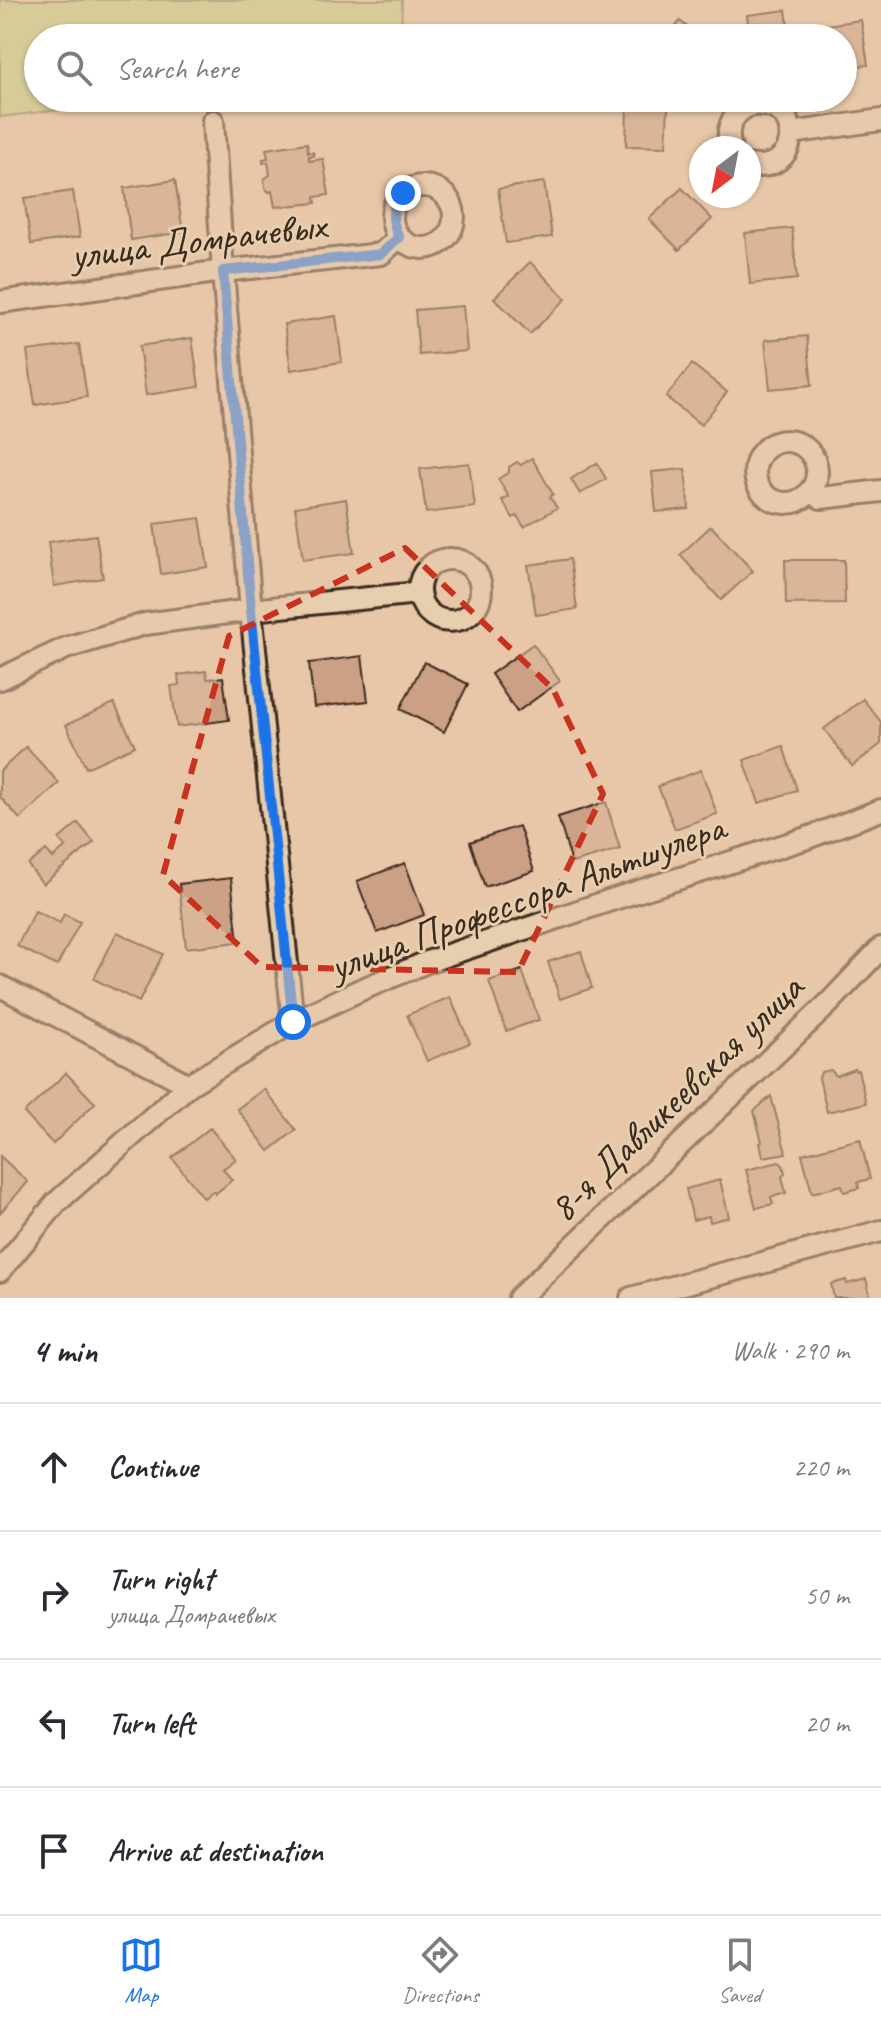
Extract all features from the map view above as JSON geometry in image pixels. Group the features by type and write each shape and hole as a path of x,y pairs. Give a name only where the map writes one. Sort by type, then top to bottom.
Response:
{"street":[{"path":"728,136 729,127 740,112"},
{"path":"761,167 775,163 784,156 790,145 791,133 787,120 780,112"},
{"path":"791,133 881,120"},
{"path":"213,121 251,610 293,1022"},
{"name":"улица Домрачевых","path":"0,302 223,271 381,254 399,237"},
{"path":"810,491 821,498 881,491"},
{"path":"0,679 66,648 145,624 418,593"},
{"name":"улица Профессора Альтшулера","path":"0,1271 56,1203 189,1085 293,1022 427,962 807,838 881,810"},
{"name":"8-я Давликеевская улица","path":"519,1298 830,1002 881,948"},
{"path":"0,986 189,1085"},
{"path":"631,1298 881,1231"}],"highlighted area":[{"path":"405,548 553,689 603,794 518,972 262,967 163,875 229,636"}],"green space":[{"path":"0,0 402,0 401,24 24,24 24,112 41,112 0,117"}],"building":[{"path":"786,10 788,24 748,24 747,15"},
{"path":"861,20 868,65 857,66 857,24 834,24"},
{"path":"627,112 668,112 666,147 626,146"},
{"path":"307,143 308,153 313,152 314,156 309,156 309,161 323,159 329,195 315,197 316,203 275,207 272,191 265,188 264,179 270,175 268,162 263,163 263,159 268,158 266,149"},
{"path":"175,180 183,232 131,240 124,188"},
{"path":"544,182 552,237 506,243 498,189"},
{"path":"682,188 689,195 689,208 701,208 712,219 679,250 649,219"},
{"path":"73,191 80,237 31,244 24,198"},
{"path":"792,228 797,279 750,284 745,233"},
{"path":"530,262 566,299 530,334 494,298"},
{"path":"463,306 467,351 419,355 415,310"},
{"path":"336,316 342,362 291,370 284,324"},
{"path":"807,336 812,385 770,389 765,340"},
{"path":"192,338 199,387 146,395 139,346"},
{"path":"79,344 87,397 35,405 27,351"},
{"path":"692,364 727,392 701,425 666,397"},
{"path":"532,458 553,494 550,497 557,508 524,527 517,516 513,518 502,500 509,497 498,479 517,462 521,465"},
{"path":"469,463 475,507 426,513 420,469"},
{"path":"597,463 606,479 580,494 571,479"},
{"path":"685,469 689,509 656,512 652,472"},
{"path":"346,499 354,553 303,560 295,507"},
{"path":"200,518 208,567 161,574 154,524"},
{"path":"711,526 753,571 721,600 680,555"},
{"path":"96,535 103,578 54,586 48,542"},
{"path":"570,559 577,609 536,615 528,565"},
{"path":"785,560 844,560 845,603 786,604"},
{"path":"533,644 560,681 517,712 491,674"},
{"path":"362,656 368,701 314,707 309,663"},
{"path":"424,662 468,684 444,732 400,709"},
{"path":"206,671 207,679 223,677 229,720 177,727 171,686 179,685 178,675"},
{"path":"863,699 881,722 881,744 852,766 824,729"},
{"path":"114,703 135,746 86,768 66,725"},
{"path":"783,746 797,790 759,803 744,760"},
{"path":"26,747 59,783 20,819 0,797 0,771"},
{"path":"701,770 717,814 675,829 658,786"},
{"path":"606,802 620,849 572,863 558,817"},
{"path":"78,823 94,842 43,884 28,865 46,850 53,858 66,847 59,839"},
{"path":"519,826 534,871 485,887 470,842"},
{"path":"405,863 424,915 377,933 357,881"},
{"path":"231,878 238,942 186,948 179,884"},
{"path":"35,911 60,923 64,914 80,922 57,966 17,946"},
{"path":"117,932 163,954 139,1002 94,979"},
{"path":"581,951 592,988 560,999 548,962"},
{"path":"522,970 539,1020 506,1031 489,981"},
{"path":"450,997 470,1043 427,1061 407,1015"},
{"path":"831,1070 836,1076 858,1070 866,1103 827,1112 819,1078 821,1072"},
{"path":"66,1073 95,1103 53,1144 24,1113"},
{"path":"264,1089 296,1130 269,1151 237,1109"},
{"path":"771,1096 786,1153 763,1157 754,1111"},
{"path":"210,1128 236,1159 223,1169 232,1180 215,1194 213,1191 204,1198 172,1158"},
{"path":"860,1139 870,1179 858,1182 859,1188 844,1192 842,1185 812,1193 802,1154"},
{"path":"0,1156 28,1182 0,1213"},
{"path":"779,1162 785,1173 782,1177 786,1193 771,1197 773,1204 756,1208 746,1170"},
{"path":"720,1180 729,1217 710,1222 709,1216 693,1220 686,1189"},
{"path":"866,1279 871,1298 834,1298 831,1284"}],"route":[{"path":"293,1022 251,610 223,271 381,254 399,237 393,227 392,214 395,202 403,193"}]}
